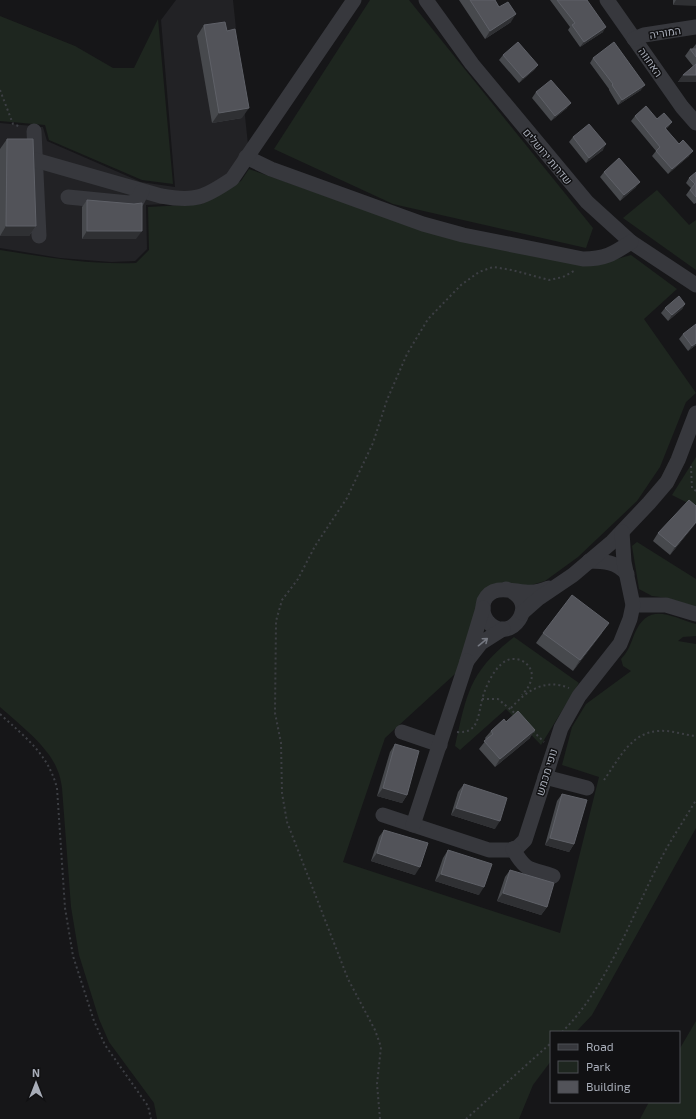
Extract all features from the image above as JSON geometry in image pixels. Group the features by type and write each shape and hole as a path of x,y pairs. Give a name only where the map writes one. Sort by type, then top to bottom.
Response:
{"street":[{"path":"35,160 142,191 178,199 192,199 204,196 232,179 354,0"},
{"name":"שדרות ירושלים","path":"426,0 472,64 587,202 631,242 696,285"},
{"name":"האחווה","path":"607,0 682,107 696,124"},
{"name":"המוריה","path":"634,39 644,35 696,27"},
{"path":"34,130 39,236"},
{"path":"246,157 271,169 423,224 463,235 583,259 599,259 612,255 631,242"},
{"path":"68,197 129,203 137,201 142,191"},
{"path":"467,661 481,643 503,629 516,624 522,613 554,586 572,575 622,532 667,482 678,460 696,413"},
{"name":"נופי מכמש","path":"514,849 525,840 561,728 579,696 620,644 630,619 633,605 627,574 622,532"},
{"path":"589,561 602,561 613,564 622,568 627,574"},
{"path":"414,825 467,661 484,601 493,592 506,589 527,592 542,591 554,586"},
{"path":"506,589 512,591 521,600 522,613"},
{"path":"633,605 666,605 696,614"},
{"path":"483,608 486,620 497,628 503,629"},
{"path":"402,732 440,745"},
{"path":"545,777 587,788"},
{"path":"383,815 489,850 500,851 514,849 522,865 526,868 553,876"}],"path":[{"path":"0,90 13,124 34,130"},
{"path":"380,1119 377,1084 381,1047 348,979 287,822 282,793 281,743 275,713 276,621 282,600 298,579 315,546 347,498 373,443 387,400 408,354 428,319 461,285 479,272 493,267 512,270 550,280 563,277 577,269 583,259"},
{"path":"445,729 458,732 473,728 479,718 482,699 491,678 500,665 510,659 520,659 527,663 531,669 532,678 530,685 511,708"},
{"path":"522,695 549,684 561,685 570,688 579,696"},
{"path":"482,699 498,699 511,708 522,720"},
{"path":"0,714 28,739 46,760 52,771 57,788 65,908 73,956 94,1021 104,1045 148,1106 151,1119"},
{"path":"528,725 544,742 554,746"},
{"path":"604,780 632,741 649,733 660,731 696,736"},
{"path":"563,1031 597,986 639,906 663,855 696,800"},
{"path":"466,1119 550,1044"}],"shaded area":[{"path":"176,0 233,0 250,164 202,202 146,205 147,249 135,261 111,262 60,258 0,248 0,123 43,127 47,141 141,182 175,187 161,20"}],"green space":[{"path":"370,0 409,0 593,228 586,248 393,204 274,149"},
{"path":"0,16 75,46 113,68 134,68 158,19 173,184 142,180 49,140 45,125 0,121"},
{"path":"249,169 422,230 599,264 631,255 677,289 644,319 696,393 686,402 660,467 637,501 578,557 545,581 521,588 495,585 456,673 385,738 343,862 560,933 599,777 562,765 572,727 586,704 631,671 623,666 621,659 640,624 646,618 653,614 660,614 696,624 696,636 683,637 678,641 696,644 696,828 592,1015 577,1031 550,1031 550,1062 533,1085 519,1119 157,1119 154,1103 109,1042 99,1019 79,955 71,907 62,788 58,771 53,760 40,744 0,707 0,250 85,262 136,263 149,250 148,207 202,204 241,181"},
{"path":"657,190 689,225 696,220 696,270 623,218"},
{"path":"696,457 696,507 672,495"},
{"path":"637,542 696,579 696,607 668,598 652,596 639,589 632,546"},
{"path":"514,637 579,683 541,745 506,709 460,750 455,746 467,697 472,685 487,661"},
{"path":"696,1021 696,1119 640,1119 648,1103 680,1103 680,1048"}],"building":[{"path":"470,0 495,0 499,7 508,2 516,14 490,31"},
{"path":"557,0 587,0 606,27 584,42 572,25 575,23"},
{"path":"225,22 227,31 235,29 249,108 219,113 204,25"},
{"path":"518,42 538,65 523,78 503,55"},
{"path":"614,42 645,85 622,100 612,85 613,84 593,58"},
{"path":"690,49 696,49 696,57"},
{"path":"696,64 696,75 683,75"},
{"path":"551,80 571,103 555,116 536,92"},
{"path":"646,106 657,119 664,113 672,122 665,128 679,144 683,140 693,151 672,169 656,151 660,147 635,116"},
{"path":"589,124 606,144 589,158 573,137"},
{"path":"7,139 33,139 36,226 6,226"},
{"path":"619,158 640,182 624,195 604,172"},
{"path":"696,172 696,197 690,190 695,184 689,178"},
{"path":"87,200 134,204 142,203 142,231 87,231"},
{"path":"679,296 685,304 672,315 665,308"},
{"path":"696,324 696,343 692,346 683,334"},
{"path":"689,500 696,506 696,522 675,547 658,533"},
{"path":"572,595 609,623 580,660 543,633"},
{"path":"518,711 535,730 500,759 484,741 493,734 491,731 504,719 506,722"},
{"path":"395,744 419,751 407,795 383,788"},
{"path":"464,784 507,798 500,821 456,808"},
{"path":"562,794 587,800 574,844 550,838"},
{"path":"384,830 428,843 420,867 377,853"},
{"path":"448,850 492,864 484,887 441,874"},
{"path":"510,870 554,883 547,907 503,893"}]}
